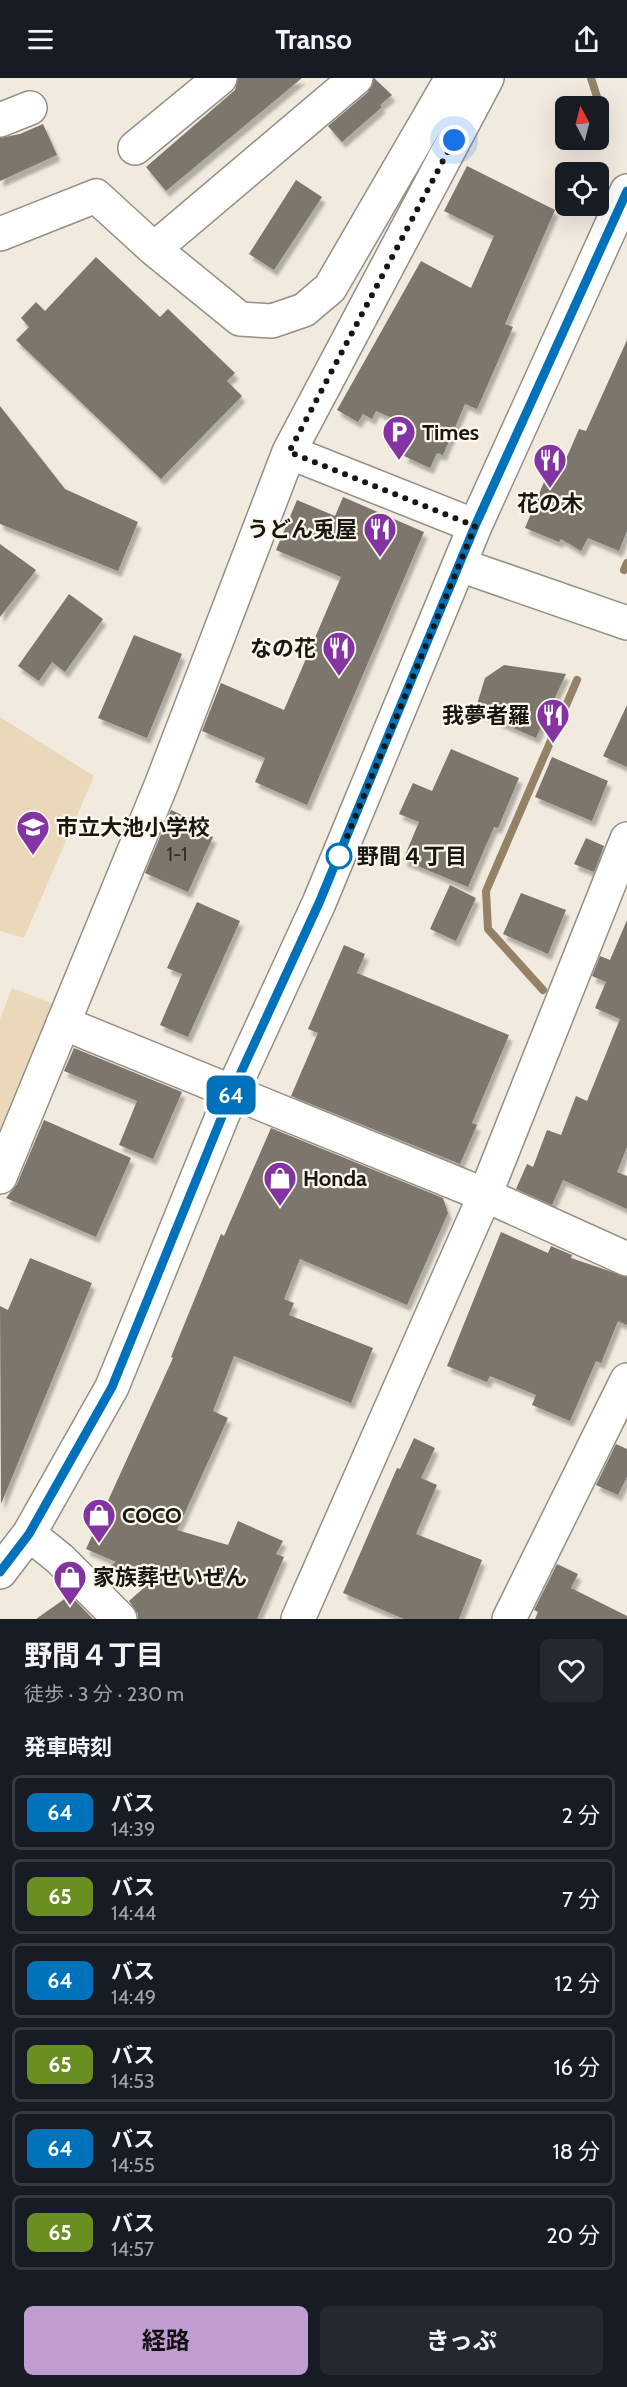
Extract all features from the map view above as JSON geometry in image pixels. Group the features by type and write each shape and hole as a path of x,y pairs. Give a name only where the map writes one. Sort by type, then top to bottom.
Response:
{"street":[{"path":"135,148 220,78"},
{"path":"154,249 357,78"},
{"path":"0,234 96,196 154,249 240,319 272,321 304,310 330,288 452,78"},
{"path":"0,1177 162,783 289,452 487,78"},
{"path":"0,1572 29,1534 112,1387 232,1092 319,903 475,526 627,191"},
{"path":"289,452 475,526"},
{"path":"460,565 627,623"},
{"path":"298,1619 485,1195 627,838"},
{"path":"63,1023 485,1195 627,1259"},
{"path":"509,1619 627,1380"},
{"path":"29,1534 60,1559 120,1619"}],"shaded area":[{"name":"市立大池小学校","path":"0,717 94,776 24,938 0,931"},
{"path":"12,988 56,1005 0,1146 0,1019"}],"building":[{"path":"238,78 302,78 166,191 146,167 235,90"},
{"path":"374,78 392,95 380,105 382,107 342,142 328,126 368,92"},
{"path":"43,124 57,155 0,181 0,138 20,134"},
{"path":"467,166 555,210 505,324 513,327 477,409 465,404 443,455 437,453 430,468 404,456 417,429 376,411 372,419 363,414 358,422 337,410 421,261 471,288 494,236 444,211"},
{"path":"296,180 322,197 274,270 249,254"},
{"path":"96,257 160,317 168,309 235,373 227,381 242,396 161,479 16,340 29,327 21,318 36,302 45,311"},
{"path":"627,340 627,531 619,551 588,538 581,551 561,539 559,542 525,528 546,477 551,479 561,456 566,459 579,429 586,431"},
{"path":"0,406 65,489 138,522 118,571 0,524"},
{"path":"343,497 424,532 307,805 255,782 265,758 202,731 221,683 284,710 341,577 276,550 297,500 335,516"},
{"path":"0,544 36,570 0,617"},
{"path":"69,594 103,619 65,672 52,662 39,681 18,666"},
{"path":"134,635 182,654 147,738 98,718"},
{"path":"504,665 566,674 536,738 475,711 485,678"},
{"path":"627,705 627,767 603,756"},
{"path":"451,749 519,778 498,828 494,827 468,887 403,860 419,822 399,814 413,783 432,791"},
{"path":"552,757 608,781 592,821 535,797"},
{"path":"171,810 191,819 188,826 213,837 188,892 145,873"},
{"path":"586,838 604,846 594,872 574,864"},
{"path":"450,885 476,898 456,941 430,929"},
{"path":"521,893 566,910 548,954 503,934"},
{"path":"197,902 240,921 188,1037 160,1025 182,974 167,968"},
{"path":"627,920 627,1147 617,1172 627,1176 627,1209 563,1180 552,1205 516,1189 527,1164 533,1167 547,1130 561,1135 576,1096 587,1101 620,1019 595,1008 606,982 592,976 600,956 610,960"},
{"path":"344,945 365,954 357,973 509,1035 472,1123 477,1125 460,1164 291,1096 318,1033 308,1029"},
{"path":"74,1048 182,1092 153,1159 119,1145 137,1101 64,1071"},
{"path":"44,1120 131,1158 96,1237 6,1198 17,1184"},
{"path":"271,1128 443,1198 448,1213 407,1305 300,1259 284,1299 294,1303 289,1315 373,1348 351,1403 234,1356 213,1411 228,1418 177,1530 228,1545 238,1521 283,1541 276,1554 284,1557 257,1619 138,1619 138,1614 129,1601 147,1585 109,1567 116,1562 86,1549 173,1358 171,1357 221,1234 224,1236"},
{"path":"501,1232 548,1253 551,1246 572,1255 571,1258 627,1277 627,1325 618,1321 601,1363 596,1361 570,1421 532,1405 536,1395 490,1376 487,1382 447,1366"},
{"path":"30,1258 92,1283 1,1504 0,1306 8,1310"},
{"path":"414,1438 435,1448 421,1478 437,1485 416,1534 482,1560 459,1619 404,1619 343,1593 397,1468 400,1469"},
{"path":"616,1444 627,1449 627,1477 618,1495 596,1485"},
{"path":"557,1564 578,1574 571,1588 627,1616 627,1619 535,1619 538,1612 534,1610"},
{"name":"家族葬せいぜん","path":"70,1595 93,1619 36,1619"}],"waterway":[{"path":"591,78 597,96"},
{"path":"624,570 627,563"},
{"path":"543,990 488,929 486,891 577,680"}],"bus line":[{"name":"64","path":"0,1572 29,1534 112,1387 232,1092 319,903 475,526 627,191"}],"place":[{"name":"Times","path":"399,461"},
{"name":"花の木","path":"550,489"},
{"name":"うどん兎屋","path":"380,558"},
{"name":"なの花","path":"339,677"},
{"name":"我夢者羅","path":"553,744"},
{"name":"市立大池小学校","path":"33,856"},
{"name":"野間４丁目","path":"339,856"},
{"name":"Honda","path":"280,1207"},
{"name":"COCO","path":"99,1544"},
{"name":"家族葬せいぜん","path":"70,1606"}],"route":[{"path":"339,856 337,861 475,526 289,452 454,140"}]}
